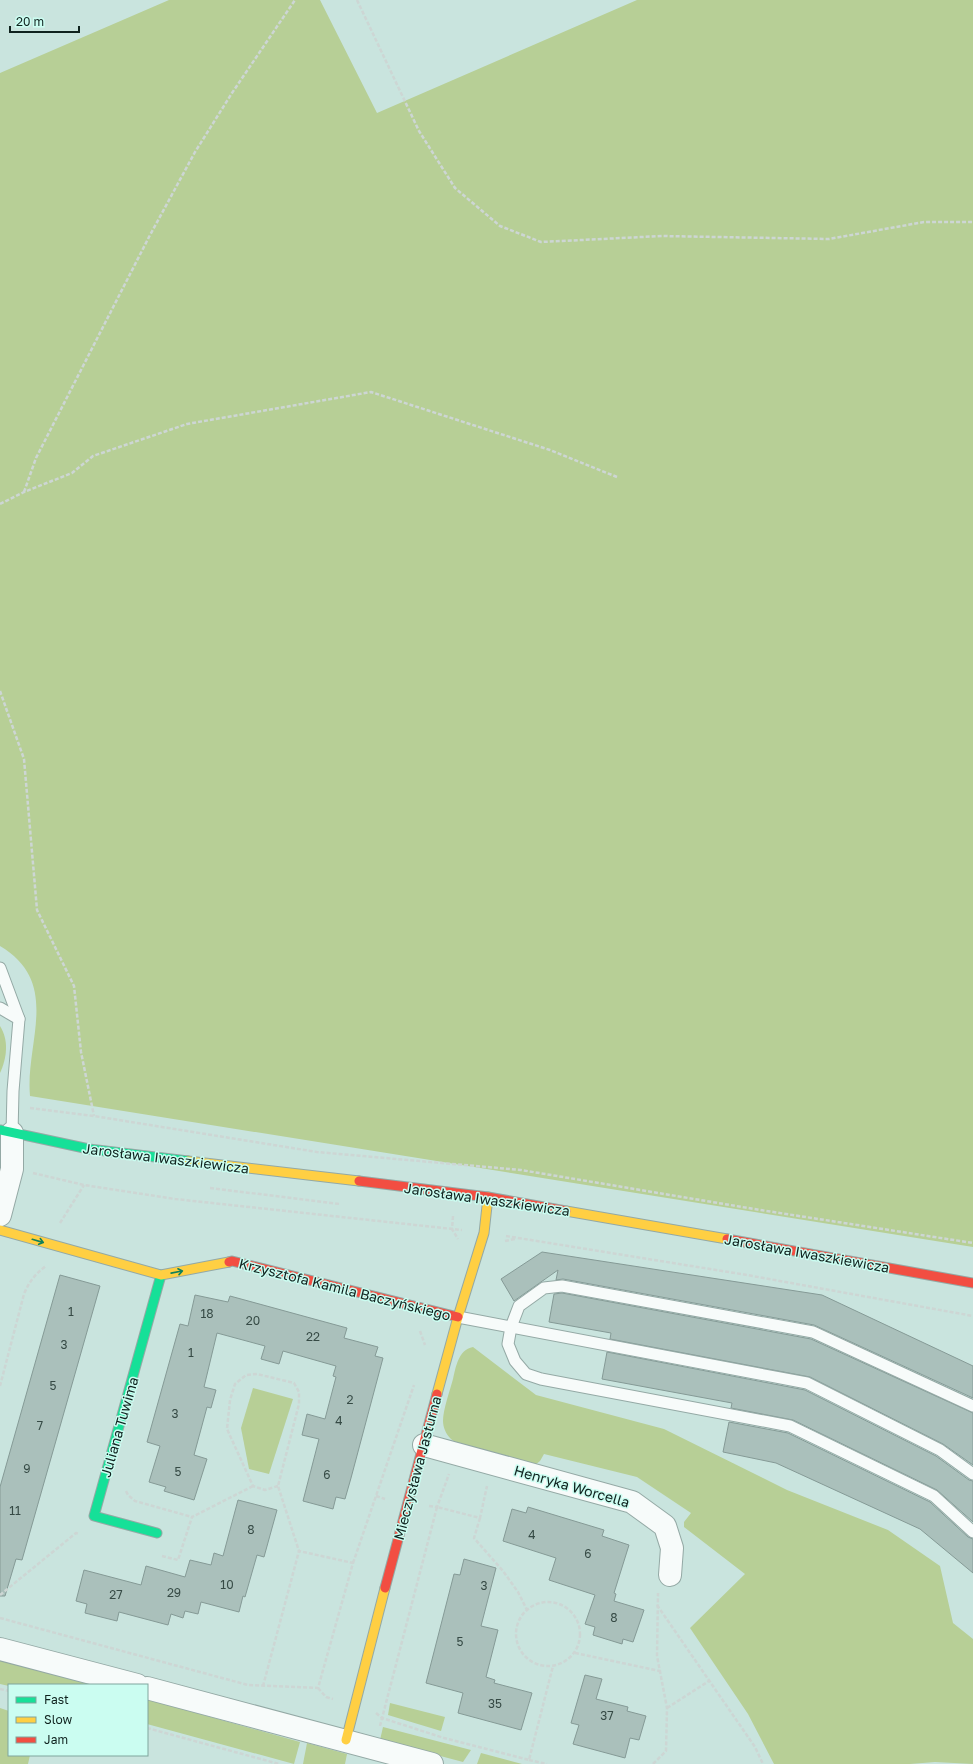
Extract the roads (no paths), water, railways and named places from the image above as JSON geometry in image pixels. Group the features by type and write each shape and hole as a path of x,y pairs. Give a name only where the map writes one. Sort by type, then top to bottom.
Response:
{"street":[{"name":"Jarosława Iwaszkiewicza","path":"6,1132 89,1150 488,1197 973,1283"},
{"path":"0,1215 12,1169 6,1132"},
{"name":"Mieczysława Jasturna","path":"346,1740 407,1504 458,1318 484,1233 488,1197"},
{"name":"Krzysztofa Kamila Baczyńskiego","path":"0,1230 161,1275 232,1261 458,1318"},
{"name":"Juliana Tuwima","path":"158,1533 94,1516 161,1275"},
{"name":"Henryka Worcella","path":"424,1445 632,1502 665,1526 672,1548 664,1583"},
{"path":"0,1649 133,1684"},
{"path":"148,1688 432,1764"}],"lane":[{"path":"0,968 19,1020 13,1106 6,1132"},
{"path":"0,1008 19,1020"},
{"path":"973,1406 813,1332 562,1286 544,1288 519,1306 511,1327 508,1344 515,1361 526,1374 541,1379 790,1426 934,1496 973,1532"},
{"path":"458,1318 807,1383 940,1450 973,1474"}]}
